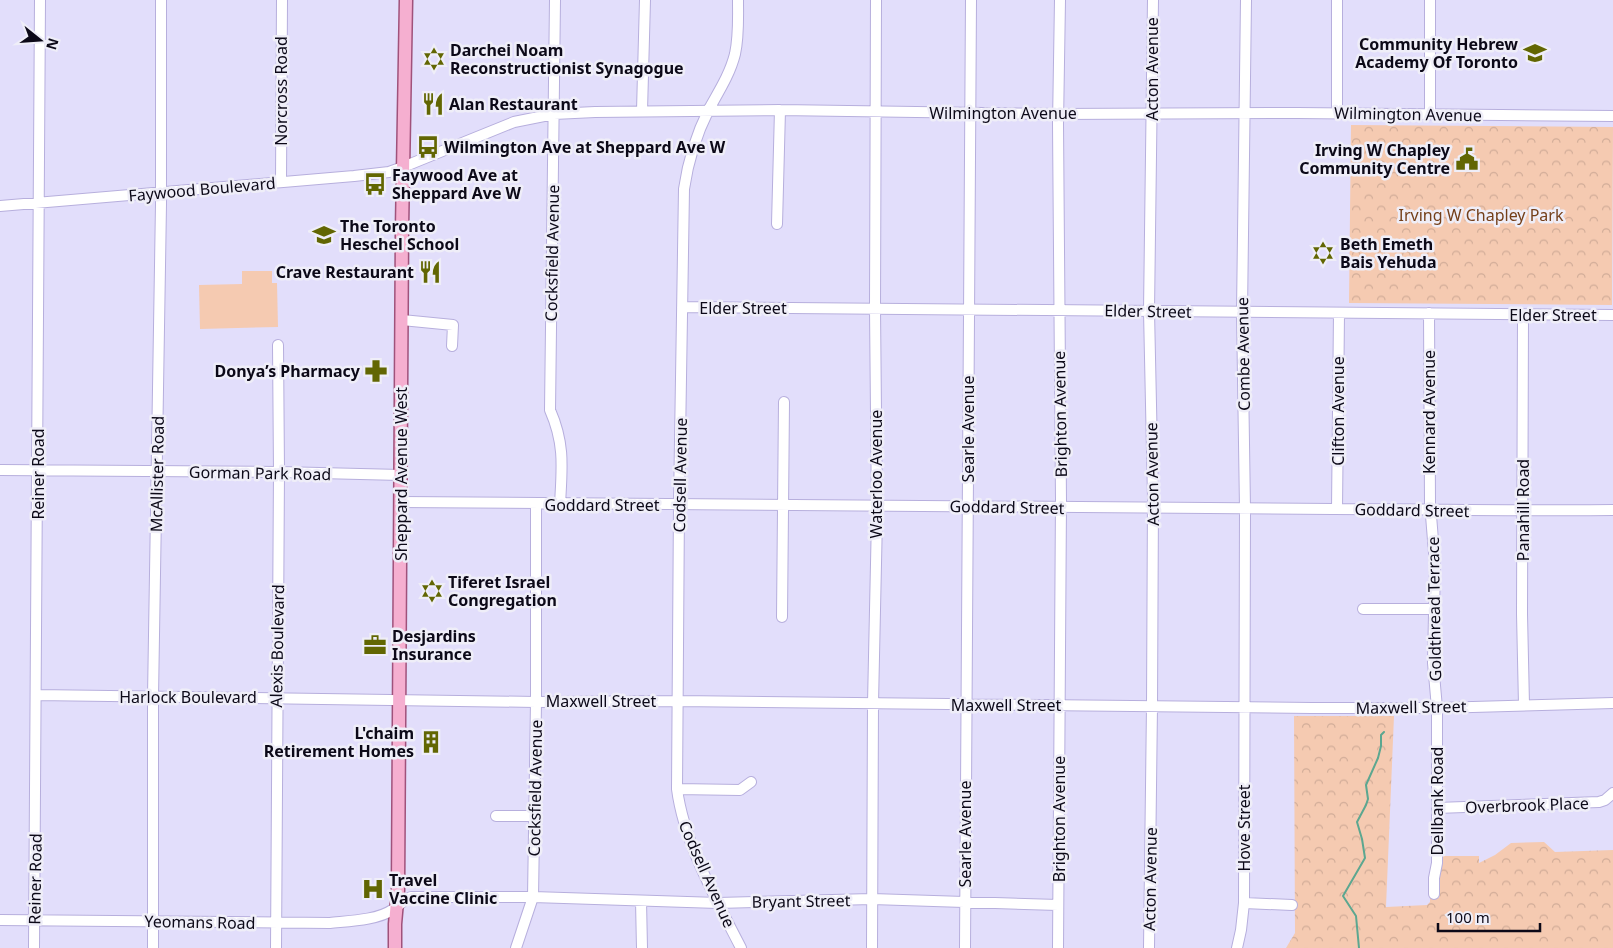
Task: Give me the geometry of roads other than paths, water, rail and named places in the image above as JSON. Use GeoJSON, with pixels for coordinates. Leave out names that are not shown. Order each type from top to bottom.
{"type":"FeatureCollection","features":[{"type":"Feature","properties":{"kind":"main road","name":"Sheppard Avenue West"},"geometry":{"type":"LineString","coordinates":[[395,948],[398,890],[406,0]]}},
{"type":"Feature","properties":{"kind":"street","name":"Reiner Road"},"geometry":{"type":"LineString","coordinates":[[34,948],[40,0]]}},
{"type":"Feature","properties":{"kind":"street","name":"McAllister Road"},"geometry":{"type":"LineString","coordinates":[[153,948],[153,697],[161,192],[161,0]]}},
{"type":"Feature","properties":{"kind":"street","name":"Norcross Road"},"geometry":{"type":"LineString","coordinates":[[281,182],[282,0]]}},
{"type":"Feature","properties":{"kind":"street","name":"Cocksfield Avenue"},"geometry":{"type":"LineString","coordinates":[[555,0],[550,410],[558,428],[563,458],[560,504]]}},
{"type":"Feature","properties":{"kind":"street"},"geometry":{"type":"LineString","coordinates":[[642,111],[644,0]]}},
{"type":"Feature","properties":{"kind":"street","name":"Codsell Avenue"},"geometry":{"type":"LineString","coordinates":[[738,0],[738,33],[735,54],[728,75],[708,111],[693,146],[684,189],[677,789],[685,829],[718,903],[741,948]]}},
{"type":"Feature","properties":{"kind":"street","name":"Waterloo Avenue"},"geometry":{"type":"LineString","coordinates":[[872,948],[876,506],[876,0]]}},
{"type":"Feature","properties":{"kind":"street","name":"Searle Avenue"},"geometry":{"type":"LineString","coordinates":[[965,948],[971,0]]}},
{"type":"Feature","properties":{"kind":"street","name":"Brighton Avenue"},"geometry":{"type":"LineString","coordinates":[[1058,948],[1061,508],[1058,114],[1060,0]]}},
{"type":"Feature","properties":{"kind":"street","name":"Acton Avenue"},"geometry":{"type":"LineString","coordinates":[[1149,948],[1153,509],[1150,311],[1153,0]]}},
{"type":"Feature","properties":{"kind":"street","name":"Combe Avenue"},"geometry":{"type":"LineString","coordinates":[[1244,707],[1245,509],[1242,312],[1243,113],[1246,0]]}},
{"type":"Feature","properties":{"kind":"street"},"geometry":{"type":"LineString","coordinates":[[1337,0],[1337,113]]}},
{"type":"Feature","properties":{"kind":"street"},"geometry":{"type":"LineString","coordinates":[[1430,0],[1430,114]]}},
{"type":"Feature","properties":{"kind":"street","name":"Wilmington Avenue"},"geometry":{"type":"LineString","coordinates":[[403,167],[514,122],[554,114],[780,110],[1058,114],[1337,113],[1613,116]]}},
{"type":"Feature","properties":{"kind":"street"},"geometry":{"type":"LineString","coordinates":[[777,224],[780,110]]}},
{"type":"Feature","properties":{"kind":"street","name":"Faywood Boulevard"},"geometry":{"type":"LineString","coordinates":[[0,206],[354,176],[389,172],[403,167]]}},
{"type":"Feature","properties":{"kind":"street","name":"Elder Street"},"geometry":{"type":"LineString","coordinates":[[682,308],[1613,315]]}},
{"type":"Feature","properties":{"kind":"street","name":"Clifton Avenue"},"geometry":{"type":"LineString","coordinates":[[1337,509],[1339,313]]}},
{"type":"Feature","properties":{"kind":"street","name":"Kennard Avenue"},"geometry":{"type":"LineString","coordinates":[[1429,313],[1430,511]]}},
{"type":"Feature","properties":{"kind":"street","name":"Panahill Road"},"geometry":{"type":"LineString","coordinates":[[1523,315],[1522,614],[1524,706]]}},
{"type":"Feature","properties":{"kind":"street"},"geometry":{"type":"LineString","coordinates":[[402,320],[453,325],[452,346]]}},
{"type":"Feature","properties":{"kind":"street","name":"Alexis Boulevard"},"geometry":{"type":"LineString","coordinates":[[276,948],[280,472],[278,345]]}},
{"type":"Feature","properties":{"kind":"street"},"geometry":{"type":"LineString","coordinates":[[782,617],[784,402]]}},
{"type":"Feature","properties":{"kind":"street","name":"Gorman Park Road"},"geometry":{"type":"LineString","coordinates":[[0,470],[401,475]]}},
{"type":"Feature","properties":{"kind":"street","name":"Goddard Street"},"geometry":{"type":"LineString","coordinates":[[400,502],[536,505],[679,504],[1430,511],[1613,510]]}},
{"type":"Feature","properties":{"kind":"street","name":"Cocksfield Avenue"},"geometry":{"type":"LineString","coordinates":[[516,948],[533,897],[536,702],[536,505]]}},
{"type":"Feature","properties":{"kind":"street","name":"Goldthread Terrace"},"geometry":{"type":"LineString","coordinates":[[1430,511],[1434,549],[1433,663],[1438,708]]}},
{"type":"Feature","properties":{"kind":"street"},"geometry":{"type":"LineString","coordinates":[[1363,609],[1434,609]]}},
{"type":"Feature","properties":{"kind":"street","name":"Harlock Boulevard"},"geometry":{"type":"LineString","coordinates":[[36,695],[399,699]]}},
{"type":"Feature","properties":{"kind":"street","name":"Maxwell Street"},"geometry":{"type":"LineString","coordinates":[[399,699],[536,702],[678,700],[966,705],[1438,708],[1613,703]]}},
{"type":"Feature","properties":{"kind":"street","name":"Hove Street"},"geometry":{"type":"LineString","coordinates":[[1237,948],[1244,903],[1244,707]]}},
{"type":"Feature","properties":{"kind":"street","name":"Dellbank Road"},"geometry":{"type":"LineString","coordinates":[[1434,894],[1434,878],[1437,863],[1438,708]]}},
{"type":"Feature","properties":{"kind":"street"},"geometry":{"type":"LineString","coordinates":[[677,789],[740,790],[751,782]]}},
{"type":"Feature","properties":{"kind":"street","name":"Overbrook Place"},"geometry":{"type":"LineString","coordinates":[[1438,808],[1599,802],[1605,800],[1613,793]]}},
{"type":"Feature","properties":{"kind":"street"},"geometry":{"type":"LineString","coordinates":[[496,816],[535,816]]}},
{"type":"Feature","properties":{"kind":"street","name":"Bryant Street"},"geometry":{"type":"LineString","coordinates":[[396,906],[411,896],[533,897],[718,903],[872,900],[1058,905]]}},
{"type":"Feature","properties":{"kind":"street"},"geometry":{"type":"LineString","coordinates":[[641,901],[642,948]]}},
{"type":"Feature","properties":{"kind":"street"},"geometry":{"type":"LineString","coordinates":[[1244,903],[1292,904]]}},
{"type":"Feature","properties":{"kind":"street","name":"Yeomans Road"},"geometry":{"type":"LineString","coordinates":[[0,920],[330,923],[364,919],[392,911],[396,906]]}},
{"type":"Feature","properties":{"kind":"waterway"},"geometry":{"type":"LineString","coordinates":[[1359,948],[1356,916],[1343,896],[1365,858],[1357,822],[1368,799],[1366,785],[1378,758],[1381,735],[1384,732]]}},
{"type":"Feature","properties":{"kind":"place","name":"Community Hebrew Academy Of Toronto"},"geometry":{"type":"Point","coordinates":[1535,53]}},
{"type":"Feature","properties":{"kind":"place","name":"Darchei Noam Reconstructionist Synagogue"},"geometry":{"type":"Point","coordinates":[434,59]}},
{"type":"Feature","properties":{"kind":"place","name":"Alan Restaurant"},"geometry":{"type":"Point","coordinates":[433,104]}},
{"type":"Feature","properties":{"kind":"place","name":"Wilmington Ave at Sheppard Ave W"},"geometry":{"type":"Point","coordinates":[428,147]}},
{"type":"Feature","properties":{"kind":"place","name":"Irving W Chapley Community Centre"},"geometry":{"type":"Point","coordinates":[1467,159]}},
{"type":"Feature","properties":{"kind":"place","name":"Faywood Ave at Sheppard Ave W"},"geometry":{"type":"Point","coordinates":[375,184]}},
{"type":"Feature","properties":{"kind":"place","name":"The Toronto Heschel School"},"geometry":{"type":"Point","coordinates":[324,235]}},
{"type":"Feature","properties":{"kind":"place","name":"Beth Emeth Bais Yehuda"},"geometry":{"type":"Point","coordinates":[1323,253]}},
{"type":"Feature","properties":{"kind":"place","name":"Crave Restaurant"},"geometry":{"type":"Point","coordinates":[430,272]}},
{"type":"Feature","properties":{"kind":"place","name":"Donya’s Pharmacy"},"geometry":{"type":"Point","coordinates":[376,371]}},
{"type":"Feature","properties":{"kind":"place","name":"Tiferet Israel Congregation"},"geometry":{"type":"Point","coordinates":[432,591]}},
{"type":"Feature","properties":{"kind":"place","name":"Desjardins Insurance"},"geometry":{"type":"Point","coordinates":[375,645]}},
{"type":"Feature","properties":{"kind":"place","name":"L'chaim Retirement Homes"},"geometry":{"type":"Point","coordinates":[431,742]}},
{"type":"Feature","properties":{"kind":"place","name":"Travel Vaccine Clinic"},"geometry":{"type":"Point","coordinates":[373,889]}},
{"type":"Feature","properties":{"kind":"park label","name":"Irving W Chapley Park"},"geometry":{"type":"Point","coordinates":[1481,215]}}]}
